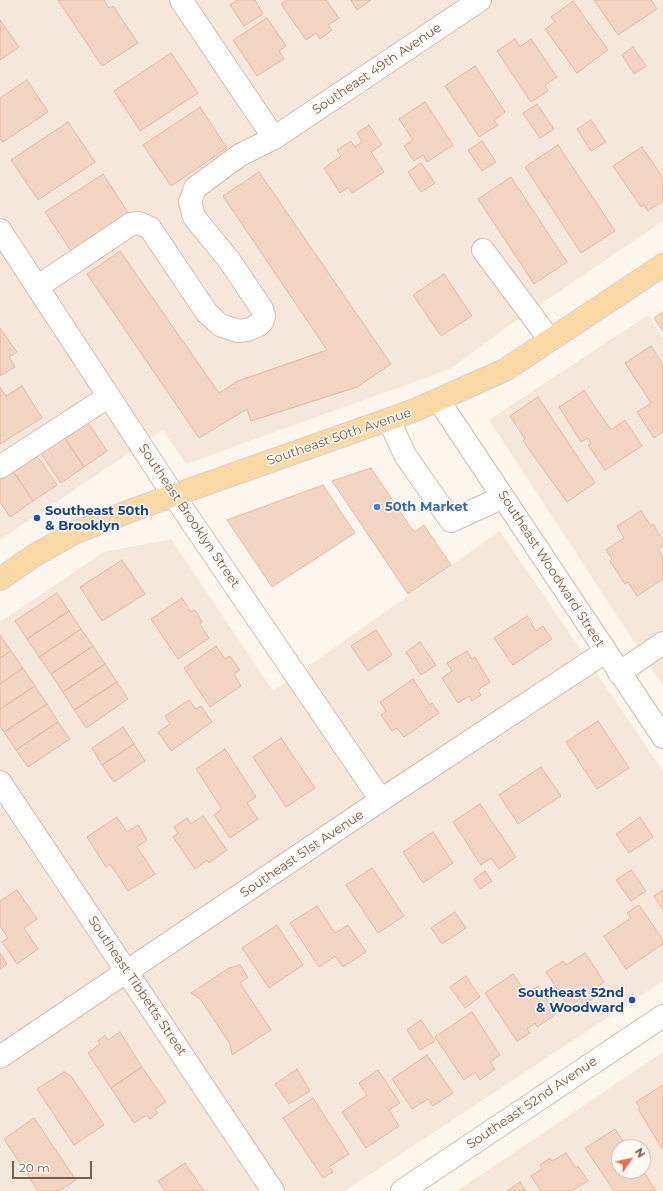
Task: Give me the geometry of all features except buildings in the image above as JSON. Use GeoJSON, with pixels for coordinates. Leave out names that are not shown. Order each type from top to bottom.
{"type":"FeatureCollection","features":[{"type":"Feature","properties":{"kind":"main road","name":"Southeast 50th Avenue"},"geometry":{"type":"LineString","coordinates":[[0,579],[76,532],[389,420],[439,401],[505,370],[663,265]]}},
{"type":"Feature","properties":{"kind":"street"},"geometry":{"type":"LineString","coordinates":[[181,0],[274,138]]}},
{"type":"Feature","properties":{"kind":"street","name":"Southeast 49th Avenue"},"geometry":{"type":"LineString","coordinates":[[37,287],[131,224],[139,223],[150,228],[207,313],[220,326],[238,331],[247,330],[259,325],[264,316],[262,309],[229,260],[196,221],[191,211],[190,202],[195,188],[240,155],[274,138],[480,0]]}},
{"type":"Feature","properties":{"kind":"street","name":"Southeast Brooklyn Street"},"geometry":{"type":"LineString","coordinates":[[0,230],[174,496],[381,800]]}},
{"type":"Feature","properties":{"kind":"street"},"geometry":{"type":"LineString","coordinates":[[483,250],[550,340]]}},
{"type":"Feature","properties":{"kind":"street"},"geometry":{"type":"LineString","coordinates":[[0,467],[109,396]]}},
{"type":"Feature","properties":{"kind":"street","name":"Southeast Woodward Street"},"geometry":{"type":"LineString","coordinates":[[439,401],[663,738]]}},
{"type":"Feature","properties":{"kind":"street"},"geometry":{"type":"LineString","coordinates":[[389,420],[405,455],[451,521],[503,497]]}},
{"type":"Feature","properties":{"kind":"street"},"geometry":{"type":"LineString","coordinates":[[619,673],[663,644]]}},
{"type":"Feature","properties":{"kind":"street","name":"Southeast 51st Avenue"},"geometry":{"type":"LineString","coordinates":[[0,1057],[381,800],[605,652]]}},
{"type":"Feature","properties":{"kind":"street","name":"Southeast Tibbetts Street"},"geometry":{"type":"LineString","coordinates":[[0,782],[273,1191]]}},
{"type":"Feature","properties":{"kind":"street","name":"Southeast 52nd Avenue"},"geometry":{"type":"LineString","coordinates":[[402,1191],[663,1016]]}},
{"type":"Feature","properties":{"kind":"shaded area"},"geometry":{"type":"Polygon","coordinates":[[[0,0],[663,0],[663,221],[504,329],[450,369],[186,464],[163,430],[0,540],[0,0]]]}},
{"type":"Feature","properties":{"kind":"shaded area"},"geometry":{"type":"Polygon","coordinates":[[[648,315],[663,338],[663,686],[489,420],[648,315]]]}},
{"type":"Feature","properties":{"kind":"shaded area"},"geometry":{"type":"Polygon","coordinates":[[[500,531],[663,771],[663,981],[345,1191],[0,1191],[0,622],[104,552],[171,539],[273,691],[500,531]]]}},
{"type":"Feature","properties":{"kind":"shaded area"},"geometry":{"type":"Polygon","coordinates":[[[663,1052],[663,1191],[457,1191],[663,1052]]]}},
{"type":"Feature","properties":{"kind":"place","name":"50th Market"},"geometry":{"type":"Point","coordinates":[377,507]}},
{"type":"Feature","properties":{"kind":"place","name":"Southeast 50th & Brooklyn"},"geometry":{"type":"Point","coordinates":[37,518]}},
{"type":"Feature","properties":{"kind":"place","name":"Southeast 52nd & Woodward"},"geometry":{"type":"Point","coordinates":[632,1000]}}]}
